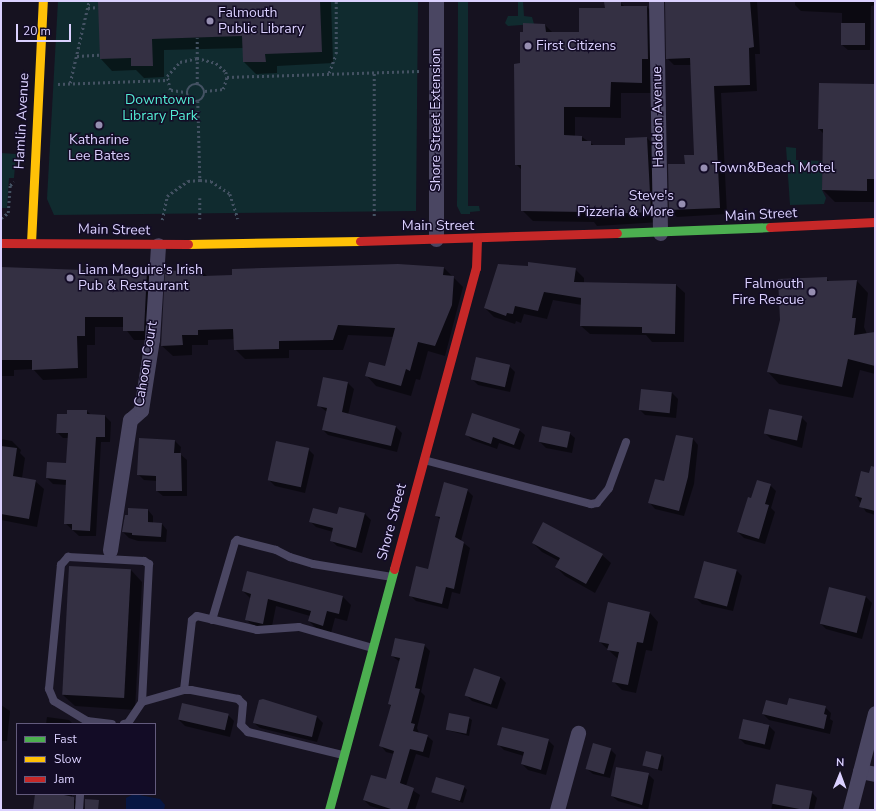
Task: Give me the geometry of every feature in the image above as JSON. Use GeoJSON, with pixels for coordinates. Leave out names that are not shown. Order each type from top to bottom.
{"type":"FeatureCollection","features":[{"type":"Feature","properties":{"kind":"main road","name":"Hamlin Avenue"},"geometry":{"type":"LineString","coordinates":[[30,243],[43,1]]}},
{"type":"Feature","properties":{"kind":"main road","name":"Main Street"},"geometry":{"type":"LineString","coordinates":[[1,243],[158,245],[476,239],[660,233],[875,222]]}},
{"type":"Feature","properties":{"kind":"main road","name":"Shore Street"},"geometry":{"type":"LineString","coordinates":[[329,810],[476,268],[476,239]]}},
{"type":"Feature","properties":{"kind":"street","name":"Shore Street Extension"},"geometry":{"type":"LineString","coordinates":[[436,1],[436,239]]}},
{"type":"Feature","properties":{"kind":"street","name":"Haddon Avenue"},"geometry":{"type":"LineString","coordinates":[[656,1],[660,233]]}},
{"type":"Feature","properties":{"kind":"street","name":"Cahoon Court"},"geometry":{"type":"LineString","coordinates":[[110,550],[130,420],[141,410],[151,347],[158,245]]}},
{"type":"Feature","properties":{"kind":"street"},"geometry":{"type":"LineString","coordinates":[[850,810],[875,713]]}},
{"type":"Feature","properties":{"kind":"street"},"geometry":{"type":"LineString","coordinates":[[557,810],[578,733]]}},
{"type":"Feature","properties":{"kind":"street"},"geometry":{"type":"LineString","coordinates":[[860,771],[875,774]]}},
{"type":"Feature","properties":{"kind":"lane"},"geometry":{"type":"LineString","coordinates":[[424,460],[591,504],[597,503],[609,488],[626,442]]}},
{"type":"Feature","properties":{"kind":"lane"},"geometry":{"type":"LineString","coordinates":[[212,620],[235,542],[237,540],[276,550],[290,557],[313,564],[392,577]]}},
{"type":"Feature","properties":{"kind":"lane"},"geometry":{"type":"LineString","coordinates":[[100,723],[87,722],[51,697],[51,670],[61,565],[68,557],[144,561],[151,567],[142,702],[128,723]]}},
{"type":"Feature","properties":{"kind":"lane"},"geometry":{"type":"LineString","coordinates":[[184,690],[192,620],[197,616],[257,630],[299,627],[372,648]]}},
{"type":"Feature","properties":{"kind":"lane"},"geometry":{"type":"LineString","coordinates":[[142,702],[184,690],[238,699],[243,704],[241,725],[248,732],[343,755]]}},
{"type":"Feature","properties":{"kind":"lane"},"geometry":{"type":"LineString","coordinates":[[79,810],[80,795]]}},
{"type":"Feature","properties":{"kind":"path"},"geometry":{"type":"LineString","coordinates":[[70,83],[89,1]]}},
{"type":"Feature","properties":{"kind":"path"},"geometry":{"type":"LineString","coordinates":[[329,73],[336,54],[336,1]]}},
{"type":"Feature","properties":{"kind":"path"},"geometry":{"type":"LineString","coordinates":[[88,8],[98,8]]}},
{"type":"Feature","properties":{"kind":"path"},"geometry":{"type":"LineString","coordinates":[[188,93],[170,90],[167,80],[168,73],[176,65],[197,58],[216,63],[226,72],[227,77],[223,89],[205,91],[197,84],[197,58],[197,38]]}},
{"type":"Feature","properties":{"kind":"path"},"geometry":{"type":"LineString","coordinates":[[77,56],[100,55]]}},
{"type":"Feature","properties":{"kind":"path"},"geometry":{"type":"LineString","coordinates":[[227,77],[436,70]]}},
{"type":"Feature","properties":{"kind":"path"},"geometry":{"type":"LineString","coordinates":[[374,72],[374,216]]}},
{"type":"Feature","properties":{"kind":"path"},"geometry":{"type":"LineString","coordinates":[[50,84],[167,80]]}},
{"type":"Feature","properties":{"kind":"path"},"geometry":{"type":"LineString","coordinates":[[197,84],[191,86],[188,93],[191,100],[198,101],[203,99],[205,91]]}},
{"type":"Feature","properties":{"kind":"path"},"geometry":{"type":"LineString","coordinates":[[198,101],[200,180]]}},
{"type":"Feature","properties":{"kind":"path"},"geometry":{"type":"LineString","coordinates":[[1,218],[8,213],[10,185],[20,179]]}},
{"type":"Feature","properties":{"kind":"path"},"geometry":{"type":"LineString","coordinates":[[162,220],[167,196],[188,181],[200,180],[211,181],[230,194],[238,218]]}},
{"type":"Feature","properties":{"kind":"path"},"geometry":{"type":"LineString","coordinates":[[200,198],[200,219]]}},
{"type":"Feature","properties":{"kind":"green space","name":"Downtown Library Park"},"geometry":{"type":"Polygon","coordinates":[[[58,1],[418,1],[416,211],[54,215],[47,199],[58,1]]]}},
{"type":"Feature","properties":{"kind":"green space"},"geometry":{"type":"Polygon","coordinates":[[[458,1],[468,1],[468,206],[479,206],[480,211],[470,212],[470,214],[461,214],[457,206],[458,1]]]}},
{"type":"Feature","properties":{"kind":"green space"},"geometry":{"type":"Polygon","coordinates":[[[518,1],[523,1],[524,16],[532,17],[534,24],[508,26],[505,23],[508,16],[518,16],[518,1]]]}},
{"type":"Feature","properties":{"kind":"green space"},"geometry":{"type":"Polygon","coordinates":[[[786,147],[796,148],[796,160],[823,161],[822,190],[826,198],[824,204],[790,205],[786,147]]]}},
{"type":"Feature","properties":{"kind":"green space"},"geometry":{"type":"Polygon","coordinates":[[[1,153],[16,154],[14,178],[9,178],[7,208],[1,208],[1,153]]]}},
{"type":"Feature","properties":{"kind":"water"},"geometry":{"type":"Polygon","coordinates":[[[132,795],[139,795],[160,799],[165,805],[164,810],[126,810],[126,798],[132,795]]]}},
{"type":"Feature","properties":{"kind":"building","name":"Falmouth Public Library"},"geometry":{"type":"Polygon","coordinates":[[[320,1],[322,52],[265,54],[266,62],[243,62],[242,36],[152,39],[153,66],[131,66],[131,58],[100,59],[98,2],[320,1]]]}},
{"type":"Feature","properties":{"kind":"building"},"geometry":{"type":"Polygon","coordinates":[[[665,1],[750,1],[754,47],[749,48],[750,85],[714,86],[720,208],[669,210],[668,164],[685,164],[684,155],[694,155],[690,58],[666,59],[665,1]]]}},
{"type":"Feature","properties":{"kind":"building"},"geometry":{"type":"Polygon","coordinates":[[[604,2],[621,2],[621,6],[647,6],[648,59],[642,59],[642,83],[611,82],[610,107],[564,107],[564,135],[582,136],[582,141],[591,141],[591,145],[625,145],[625,138],[647,137],[651,212],[585,215],[585,212],[521,211],[521,165],[515,165],[514,64],[520,63],[520,32],[523,32],[523,23],[545,24],[546,32],[579,32],[579,8],[605,8],[604,2]]]}},
{"type":"Feature","properties":{"kind":"building"},"geometry":{"type":"Polygon","coordinates":[[[841,23],[865,23],[865,45],[841,45],[841,23]]]}},
{"type":"Feature","properties":{"kind":"building"},"geometry":{"type":"Polygon","coordinates":[[[819,83],[875,84],[875,179],[867,179],[867,191],[822,190],[823,129],[818,129],[819,83]]]}},
{"type":"Feature","properties":{"kind":"building"},"geometry":{"type":"Polygon","coordinates":[[[528,262],[576,268],[574,282],[676,284],[675,334],[642,333],[642,327],[580,326],[581,298],[544,292],[538,311],[515,306],[513,314],[507,313],[506,316],[484,308],[498,264],[528,266],[528,262]]]}},
{"type":"Feature","properties":{"kind":"building"},"geometry":{"type":"Polygon","coordinates":[[[398,264],[444,267],[443,275],[454,276],[452,305],[435,346],[418,342],[410,371],[406,369],[401,386],[365,376],[369,362],[385,366],[395,328],[338,325],[333,340],[279,341],[279,349],[234,350],[233,329],[198,330],[198,335],[182,335],[183,345],[161,346],[165,271],[203,270],[203,276],[232,275],[232,269],[398,264]]]}},
{"type":"Feature","properties":{"kind":"building"},"geometry":{"type":"Polygon","coordinates":[[[1,267],[84,270],[85,276],[122,276],[122,271],[147,271],[144,331],[123,331],[123,317],[85,317],[85,336],[77,336],[78,368],[32,370],[32,360],[1,360],[1,267]]]}},
{"type":"Feature","properties":{"kind":"building"},"geometry":{"type":"Polygon","coordinates":[[[827,277],[827,281],[857,280],[852,318],[856,318],[854,335],[875,332],[875,366],[848,359],[842,387],[767,372],[780,320],[778,279],[827,277]]]}},
{"type":"Feature","properties":{"kind":"building"},"geometry":{"type":"Polygon","coordinates":[[[476,357],[510,365],[505,387],[471,379],[476,357]]]}},
{"type":"Feature","properties":{"kind":"building"},"geometry":{"type":"Polygon","coordinates":[[[323,377],[348,382],[342,412],[396,426],[391,446],[322,430],[327,408],[317,406],[323,377]]]}},
{"type":"Feature","properties":{"kind":"building"},"geometry":{"type":"Polygon","coordinates":[[[641,389],[672,392],[670,413],[639,410],[641,389]]]}},
{"type":"Feature","properties":{"kind":"building"},"geometry":{"type":"Polygon","coordinates":[[[769,409],[802,416],[797,441],[764,433],[769,409]]]}},
{"type":"Feature","properties":{"kind":"building"},"geometry":{"type":"Polygon","coordinates":[[[67,410],[87,410],[87,414],[105,415],[105,437],[96,437],[90,531],[72,530],[72,524],[64,524],[66,480],[46,478],[47,462],[66,463],[68,433],[56,433],[57,414],[67,414],[67,410]]]}},
{"type":"Feature","properties":{"kind":"building"},"geometry":{"type":"Polygon","coordinates":[[[472,413],[520,429],[514,445],[493,437],[491,444],[465,435],[472,413]]]}},
{"type":"Feature","properties":{"kind":"building"},"geometry":{"type":"Polygon","coordinates":[[[542,426],[570,432],[567,448],[539,442],[542,426]]]}},
{"type":"Feature","properties":{"kind":"building"},"geometry":{"type":"Polygon","coordinates":[[[676,435],[693,438],[688,477],[679,511],[648,503],[655,479],[664,481],[676,435]]]}},
{"type":"Feature","properties":{"kind":"building"},"geometry":{"type":"Polygon","coordinates":[[[139,438],[175,440],[174,453],[181,453],[182,491],[156,491],[156,476],[137,475],[139,438]]]}},
{"type":"Feature","properties":{"kind":"building"},"geometry":{"type":"Polygon","coordinates":[[[276,441],[309,448],[301,487],[268,480],[276,441]]]}},
{"type":"Feature","properties":{"kind":"building"},"geometry":{"type":"Polygon","coordinates":[[[1,446],[17,448],[13,476],[36,480],[29,519],[1,514],[1,446]]]}},
{"type":"Feature","properties":{"kind":"building"},"geometry":{"type":"Polygon","coordinates":[[[871,466],[875,467],[875,511],[859,507],[862,498],[855,496],[861,471],[869,473],[871,466]]]}},
{"type":"Feature","properties":{"kind":"building"},"geometry":{"type":"Polygon","coordinates":[[[757,480],[771,484],[765,504],[769,505],[759,539],[737,532],[748,497],[751,498],[757,480]]]}},
{"type":"Feature","properties":{"kind":"building"},"geometry":{"type":"Polygon","coordinates":[[[444,482],[468,489],[455,537],[464,542],[454,589],[446,587],[442,604],[409,596],[416,566],[428,569],[440,517],[435,516],[444,482]]]}},
{"type":"Feature","properties":{"kind":"building"},"geometry":{"type":"Polygon","coordinates":[[[339,507],[365,513],[356,548],[330,541],[333,528],[309,522],[313,508],[337,514],[339,507]]]}},
{"type":"Feature","properties":{"kind":"building"},"geometry":{"type":"Polygon","coordinates":[[[128,508],[148,509],[148,522],[162,523],[161,537],[132,535],[132,533],[122,532],[125,515],[128,515],[128,508]]]}},
{"type":"Feature","properties":{"kind":"building"},"geometry":{"type":"Polygon","coordinates":[[[543,522],[603,554],[586,584],[555,567],[560,558],[532,543],[543,522]]]}},
{"type":"Feature","properties":{"kind":"building"},"geometry":{"type":"Polygon","coordinates":[[[704,561],[737,570],[727,607],[694,598],[704,561]]]}},
{"type":"Feature","properties":{"kind":"building"},"geometry":{"type":"Polygon","coordinates":[[[69,566],[131,569],[124,698],[62,695],[69,566]]]}},
{"type":"Feature","properties":{"kind":"building"},"geometry":{"type":"Polygon","coordinates":[[[247,571],[343,596],[339,614],[327,611],[323,626],[308,621],[311,611],[268,599],[263,624],[245,620],[251,594],[242,591],[247,571]]]}},
{"type":"Feature","properties":{"kind":"building"},"geometry":{"type":"Polygon","coordinates":[[[829,587],[866,596],[857,633],[820,624],[829,587]]]}},
{"type":"Feature","properties":{"kind":"building"},"geometry":{"type":"Polygon","coordinates":[[[608,602],[650,612],[643,643],[637,642],[628,685],[612,682],[619,652],[607,650],[609,644],[599,642],[608,602]]]}},
{"type":"Feature","properties":{"kind":"building"},"geometry":{"type":"Polygon","coordinates":[[[395,638],[425,644],[415,688],[420,689],[411,723],[415,724],[413,731],[428,735],[423,752],[410,749],[400,783],[414,788],[407,810],[394,810],[363,800],[371,775],[386,779],[394,751],[379,746],[391,705],[388,704],[400,658],[391,656],[395,638]]]}},
{"type":"Feature","properties":{"kind":"building"},"geometry":{"type":"Polygon","coordinates":[[[474,668],[500,677],[491,705],[465,695],[474,668]]]}},
{"type":"Feature","properties":{"kind":"building"},"geometry":{"type":"Polygon","coordinates":[[[789,698],[826,706],[824,714],[827,715],[824,729],[762,714],[766,700],[787,705],[789,698]]]}},
{"type":"Feature","properties":{"kind":"building"},"geometry":{"type":"Polygon","coordinates":[[[263,699],[317,716],[312,737],[253,723],[259,700],[263,699]]]}},
{"type":"Feature","properties":{"kind":"building"},"geometry":{"type":"Polygon","coordinates":[[[182,703],[229,714],[225,730],[178,720],[182,703]]]}},
{"type":"Feature","properties":{"kind":"building"},"geometry":{"type":"Polygon","coordinates":[[[449,713],[470,717],[466,734],[446,730],[449,713]]]}},
{"type":"Feature","properties":{"kind":"building"},"geometry":{"type":"Polygon","coordinates":[[[743,719],[769,725],[765,745],[739,738],[743,719]]]}},
{"type":"Feature","properties":{"kind":"building"},"geometry":{"type":"Polygon","coordinates":[[[502,727],[549,739],[541,770],[521,764],[524,752],[497,745],[502,727]]]}},
{"type":"Feature","properties":{"kind":"building"},"geometry":{"type":"Polygon","coordinates":[[[593,743],[611,748],[604,774],[586,769],[593,743]]]}},
{"type":"Feature","properties":{"kind":"building"},"geometry":{"type":"Polygon","coordinates":[[[646,751],[662,755],[658,769],[642,766],[646,751]]]}},
{"type":"Feature","properties":{"kind":"building"},"geometry":{"type":"Polygon","coordinates":[[[616,767],[649,773],[642,805],[611,796],[616,767]]]}},
{"type":"Feature","properties":{"kind":"building"},"geometry":{"type":"Polygon","coordinates":[[[436,777],[465,786],[460,801],[431,792],[436,777]]]}},
{"type":"Feature","properties":{"kind":"building"},"geometry":{"type":"Polygon","coordinates":[[[776,784],[812,791],[809,810],[772,804],[776,784]]]}},
{"type":"Feature","properties":{"kind":"building"},"geometry":{"type":"Polygon","coordinates":[[[35,795],[64,795],[74,797],[74,810],[33,810],[35,795]]]}},
{"type":"Feature","properties":{"kind":"building"},"geometry":{"type":"Polygon","coordinates":[[[85,799],[99,800],[98,810],[85,810],[85,799]]]}},
{"type":"Feature","properties":{"kind":"traffic: fast"},"geometry":{"type":"LineString","coordinates":[[617,233],[770,227]]}},
{"type":"Feature","properties":{"kind":"traffic: fast"},"geometry":{"type":"LineString","coordinates":[[329,810],[394,569]]}},
{"type":"Feature","properties":{"kind":"traffic: slow"},"geometry":{"type":"LineString","coordinates":[[31,243],[43,1]]}},
{"type":"Feature","properties":{"kind":"traffic: slow"},"geometry":{"type":"LineString","coordinates":[[188,244],[360,241]]}},
{"type":"Feature","properties":{"kind":"traffic: jam"},"geometry":{"type":"LineString","coordinates":[[770,227],[875,222]]}},
{"type":"Feature","properties":{"kind":"traffic: jam"},"geometry":{"type":"LineString","coordinates":[[360,241],[617,233]]}},
{"type":"Feature","properties":{"kind":"traffic: jam"},"geometry":{"type":"LineString","coordinates":[[394,569],[476,268],[477,239]]}},
{"type":"Feature","properties":{"kind":"traffic: jam"},"geometry":{"type":"LineString","coordinates":[[1,243],[188,244]]}},
{"type":"Feature","properties":{"kind":"place","name":"Falmouth Public Library"},"geometry":{"type":"Point","coordinates":[210,21]}},
{"type":"Feature","properties":{"kind":"place","name":"First Citizens"},"geometry":{"type":"Point","coordinates":[528,46]}},
{"type":"Feature","properties":{"kind":"place","name":"Katharine Lee Bates"},"geometry":{"type":"Point","coordinates":[99,125]}},
{"type":"Feature","properties":{"kind":"place","name":"Town&Beach Motel"},"geometry":{"type":"Point","coordinates":[704,168]}},
{"type":"Feature","properties":{"kind":"place","name":"Steve's Pizzeria & More"},"geometry":{"type":"Point","coordinates":[682,204]}},
{"type":"Feature","properties":{"kind":"place","name":"Liam Maguire's Irish Pub & Restaurant"},"geometry":{"type":"Point","coordinates":[70,278]}},
{"type":"Feature","properties":{"kind":"place","name":"Falmouth Fire Rescue"},"geometry":{"type":"Point","coordinates":[812,292]}}]}
